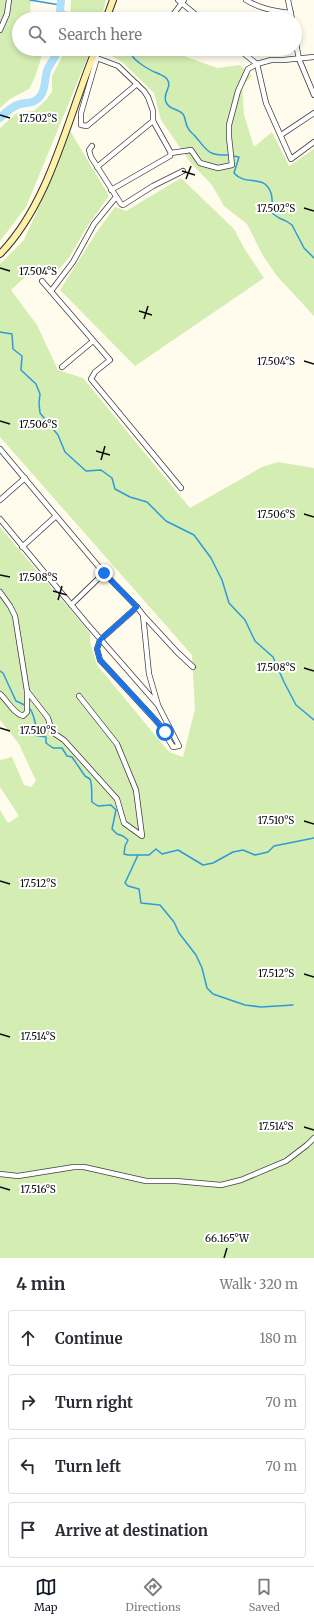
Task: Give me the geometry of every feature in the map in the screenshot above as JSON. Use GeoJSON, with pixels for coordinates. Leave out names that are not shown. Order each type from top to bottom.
{"type":"FeatureCollection","features":[{"type":"Feature","properties":{"kind":"main road"},"geometry":{"type":"LineString","coordinates":[[109,12],[113,0]]}},
{"type":"Feature","properties":{"kind":"main road"},"geometry":{"type":"LineString","coordinates":[[0,254],[21,228],[37,200],[95,57]]}},
{"type":"Feature","properties":{"kind":"street"},"geometry":{"type":"LineString","coordinates":[[0,30],[7,14],[9,0]]}},
{"type":"Feature","properties":{"kind":"street"},"geometry":{"type":"LineString","coordinates":[[246,0],[259,7],[271,11],[281,12]]}},
{"type":"Feature","properties":{"kind":"street"},"geometry":{"type":"LineString","coordinates":[[288,0],[291,12]]}},
{"type":"Feature","properties":{"kind":"street"},"geometry":{"type":"LineString","coordinates":[[174,12],[181,1],[194,12]]}},
{"type":"Feature","properties":{"kind":"street"},"geometry":{"type":"LineString","coordinates":[[247,56],[257,64],[266,102],[291,159],[314,142]]}},
{"type":"Feature","properties":{"kind":"street"},"geometry":{"type":"LineString","coordinates":[[298,56],[314,95]]}},
{"type":"Feature","properties":{"kind":"street"},"geometry":{"type":"LineString","coordinates":[[136,84],[87,126],[81,125],[81,114],[95,57],[118,66],[144,91],[153,111],[153,121],[171,153]]}},
{"type":"Feature","properties":{"kind":"street"},"geometry":{"type":"LineString","coordinates":[[112,190],[170,156],[171,153],[192,150],[200,162],[218,168],[232,165],[229,125],[233,105],[240,84],[248,69],[257,64],[271,60],[314,57]]}},
{"type":"Feature","properties":{"kind":"street"},"geometry":{"type":"LineString","coordinates":[[281,135],[314,114]]}},
{"type":"Feature","properties":{"kind":"street"},"geometry":{"type":"LineString","coordinates":[[97,167],[153,121]]}},
{"type":"Feature","properties":{"kind":"street"},"geometry":{"type":"LineString","coordinates":[[92,146],[88,150],[89,153],[120,204],[123,205],[153,186],[183,171]]}},
{"type":"Feature","properties":{"kind":"street"},"geometry":{"type":"LineString","coordinates":[[51,291],[73,262],[94,224],[116,196]]}},
{"type":"Feature","properties":{"kind":"street"},"geometry":{"type":"LineString","coordinates":[[42,281],[110,360],[94,372],[91,379],[181,488]]}},
{"type":"Feature","properties":{"kind":"street"},"geometry":{"type":"LineString","coordinates":[[62,367],[94,341]]}},
{"type":"Feature","properties":{"kind":"street"},"geometry":{"type":"LineString","coordinates":[[0,449],[104,573],[177,652],[193,667]]}},
{"type":"Feature","properties":{"kind":"street"},"geometry":{"type":"LineString","coordinates":[[0,500],[25,478]]}},
{"type":"Feature","properties":{"kind":"street"},"geometry":{"type":"LineString","coordinates":[[22,547],[56,516]]}},
{"type":"Feature","properties":{"kind":"street"},"geometry":{"type":"LineString","coordinates":[[1,519],[22,547],[100,640],[158,705]]}},
{"type":"Feature","properties":{"kind":"street"},"geometry":{"type":"LineString","coordinates":[[71,604],[104,573]]}},
{"type":"Feature","properties":{"kind":"street"},"geometry":{"type":"LineString","coordinates":[[0,592],[15,616],[27,691],[27,712],[23,716],[14,712],[0,694]]}},
{"type":"Feature","properties":{"kind":"street"},"geometry":{"type":"LineString","coordinates":[[137,607],[100,640],[97,649],[100,660],[160,724],[173,747],[179,746],[158,705],[149,674],[143,615]]}},
{"type":"Feature","properties":{"kind":"street"},"geometry":{"type":"LineString","coordinates":[[27,691],[48,718],[52,732],[64,740],[117,799],[124,823],[142,836],[136,790],[117,744],[79,696]]}},
{"type":"Feature","properties":{"kind":"street"},"geometry":{"type":"LineString","coordinates":[[0,1174],[18,1176],[74,1167],[146,1181],[176,1181],[221,1186],[241,1180],[286,1161],[314,1138]]}},
{"type":"Feature","properties":{"kind":"green space"},"geometry":{"type":"Polygon","coordinates":[[[0,0],[31,0],[31,12],[12,12],[12,56],[42,56],[35,77],[29,89],[10,99],[0,108],[0,0]]]}},
{"type":"Feature","properties":{"kind":"green space"},"geometry":{"type":"Polygon","coordinates":[[[71,0],[106,0],[103,12],[70,12],[71,0]]]}},
{"type":"Feature","properties":{"kind":"green space"},"geometry":{"type":"Polygon","coordinates":[[[62,56],[88,56],[26,207],[0,241],[0,128],[17,113],[34,111],[46,100],[52,92],[52,76],[62,56]]]}},
{"type":"Feature","properties":{"kind":"green space"},"geometry":{"type":"Polygon","coordinates":[[[112,56],[184,56],[217,68],[240,65],[252,76],[242,86],[244,115],[254,147],[272,132],[289,166],[314,149],[314,316],[277,276],[263,256],[247,224],[224,206],[212,185],[190,162],[161,120],[154,93],[122,62],[112,56]]]}},
{"type":"Feature","properties":{"kind":"green space"},"geometry":{"type":"Polygon","coordinates":[[[69,129],[109,196],[88,225],[70,256],[53,277],[39,264],[11,290],[37,325],[58,370],[83,378],[190,508],[262,467],[278,462],[314,468],[314,1258],[0,1258],[0,810],[8,823],[19,816],[0,787],[0,760],[12,757],[24,785],[31,787],[36,781],[19,744],[0,720],[0,527],[90,633],[90,643],[97,665],[169,752],[183,757],[195,709],[192,655],[0,437],[0,264],[24,240],[50,182],[69,129]]]}},
{"type":"Feature","properties":{"kind":"green space"},"geometry":{"type":"Polygon","coordinates":[[[181,178],[234,229],[244,248],[264,278],[135,366],[60,290],[98,230],[115,207],[126,211],[181,178]]]}},
{"type":"Feature","properties":{"kind":"waterway"},"geometry":{"type":"LineString","coordinates":[[30,0],[60,5]]}},
{"type":"Feature","properties":{"kind":"waterway"},"geometry":{"type":"LineString","coordinates":[[60,12],[61,0]]}},
{"type":"Feature","properties":{"kind":"waterway"},"geometry":{"type":"LineString","coordinates":[[0,118],[14,106],[32,102],[41,96],[48,68],[55,56]]}},
{"type":"Feature","properties":{"kind":"waterway"},"geometry":{"type":"LineString","coordinates":[[132,56],[139,63],[167,79],[169,82],[165,96],[167,105],[183,114],[189,130],[205,148],[211,153],[229,155]]}},
{"type":"Feature","properties":{"kind":"waterway"},"geometry":{"type":"LineString","coordinates":[[233,156],[239,157],[234,173],[244,179],[264,183],[268,187],[272,195],[272,213],[292,225],[304,248],[314,258]]}},
{"type":"Feature","properties":{"kind":"waterway"},"geometry":{"type":"LineString","coordinates":[[0,332],[12,334],[13,349],[22,356],[21,370],[36,384],[40,394],[40,413],[58,435],[65,452],[86,471],[101,470],[112,478],[115,489],[130,497],[147,502],[166,521],[194,535],[211,558],[222,580],[229,603],[245,620],[255,641],[273,657],[296,705],[314,720]]}},
{"type":"Feature","properties":{"kind":"waterway"},"geometry":{"type":"LineString","coordinates":[[0,671],[3,673],[16,701],[29,708],[33,714],[37,729],[33,735],[46,737],[46,743],[53,748],[62,748],[67,756],[72,757],[85,776],[90,779],[92,788],[92,802],[98,806],[111,805],[116,810],[112,829],[117,834],[128,840],[125,846],[124,854],[149,855],[156,849],[162,854],[178,850],[203,865],[213,863],[233,852],[243,850],[255,855],[268,852],[274,846],[314,838]]}},
{"type":"Feature","properties":{"kind":"waterway"},"geometry":{"type":"LineString","coordinates":[[138,855],[125,883],[128,886],[139,889],[141,903],[160,905],[174,922],[179,933],[196,955],[202,968],[207,988],[213,994],[245,1005],[261,1007],[293,1005]]}},
{"type":"Feature","properties":{"kind":"route"},"geometry":{"type":"LineString","coordinates":[[104,573],[137,607],[100,640],[97,649],[100,660],[160,724],[165,732]]}}]}
